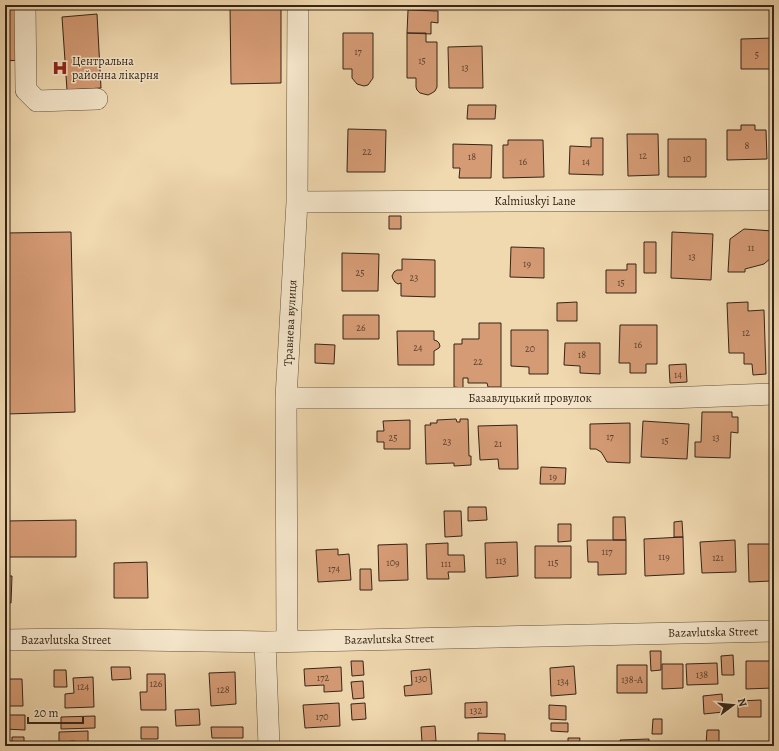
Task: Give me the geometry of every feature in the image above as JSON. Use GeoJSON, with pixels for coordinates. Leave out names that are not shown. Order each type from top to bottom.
{"type":"FeatureCollection","features":[{"type":"Feature","properties":{"kind":"street"},"geometry":{"type":"LineString","coordinates":[[25,5],[26,90],[37,101],[98,99]]}},
{"type":"Feature","properties":{"kind":"street","name":"Травнева вулиця"},"geometry":{"type":"LineString","coordinates":[[287,641],[286,398],[297,202],[298,5]]}},
{"type":"Feature","properties":{"kind":"street","name":"Kalmiuskyi Lane"},"geometry":{"type":"LineString","coordinates":[[297,202],[774,200]]}},
{"type":"Feature","properties":{"kind":"street","name":"Базавлуцький провулок"},"geometry":{"type":"LineString","coordinates":[[286,398],[667,398],[774,394]]}},
{"type":"Feature","properties":{"kind":"street","name":"Bazavlutska Street"},"geometry":{"type":"LineString","coordinates":[[5,640],[67,639],[265,642],[774,631]]}},
{"type":"Feature","properties":{"kind":"street"},"geometry":{"type":"LineString","coordinates":[[265,642],[269,746]]}},
{"type":"Feature","properties":{"kind":"building"},"geometry":{"type":"Polygon","coordinates":[[[5,5],[19,5],[21,60],[5,61],[5,5]]]}},
{"type":"Feature","properties":{"kind":"building"},"geometry":{"type":"Polygon","coordinates":[[[230,5],[281,5],[281,83],[231,84],[230,5]]]}},
{"type":"Feature","properties":{"kind":"building"},"geometry":{"type":"Polygon","coordinates":[[[408,10],[438,11],[438,23],[431,22],[431,34],[407,33],[408,10]]]}},
{"type":"Feature","properties":{"kind":"building"},"geometry":{"type":"Polygon","coordinates":[[[97,14],[101,88],[67,90],[62,17],[97,14]]]}},
{"type":"Feature","properties":{"kind":"building"},"geometry":{"type":"Polygon","coordinates":[[[343,33],[373,33],[373,78],[368,85],[364,86],[357,84],[352,78],[352,69],[343,69],[343,33]]]}},
{"type":"Feature","properties":{"kind":"building"},"geometry":{"type":"Polygon","coordinates":[[[407,33],[426,33],[426,42],[437,42],[437,87],[435,91],[428,95],[420,93],[417,90],[416,78],[407,78],[407,33]]]}},
{"type":"Feature","properties":{"kind":"building"},"geometry":{"type":"Polygon","coordinates":[[[774,38],[774,69],[741,69],[741,39],[774,38]]]}},
{"type":"Feature","properties":{"kind":"building"},"geometry":{"type":"Polygon","coordinates":[[[482,46],[483,88],[449,88],[448,47],[482,46]]]}},
{"type":"Feature","properties":{"kind":"building"},"geometry":{"type":"Polygon","coordinates":[[[468,105],[496,105],[495,119],[467,119],[468,105]]]}},
{"type":"Feature","properties":{"kind":"building"},"geometry":{"type":"Polygon","coordinates":[[[741,125],[755,125],[755,130],[766,130],[767,159],[727,160],[727,130],[741,130],[741,125]]]}},
{"type":"Feature","properties":{"kind":"building"},"geometry":{"type":"Polygon","coordinates":[[[348,129],[386,130],[385,172],[347,172],[348,129]]]}},
{"type":"Feature","properties":{"kind":"building"},"geometry":{"type":"Polygon","coordinates":[[[627,134],[658,134],[659,175],[628,176],[627,134]]]}},
{"type":"Feature","properties":{"kind":"building"},"geometry":{"type":"Polygon","coordinates":[[[591,138],[603,138],[603,175],[569,174],[570,146],[591,147],[591,138]]]}},
{"type":"Feature","properties":{"kind":"building"},"geometry":{"type":"Polygon","coordinates":[[[668,139],[706,139],[706,177],[668,177],[668,139]]]}},
{"type":"Feature","properties":{"kind":"building"},"geometry":{"type":"Polygon","coordinates":[[[508,140],[543,140],[544,177],[503,178],[503,145],[508,145],[508,140]]]}},
{"type":"Feature","properties":{"kind":"building"},"geometry":{"type":"Polygon","coordinates":[[[453,144],[492,145],[491,178],[459,178],[460,168],[453,168],[453,144]]]}},
{"type":"Feature","properties":{"kind":"building"},"geometry":{"type":"Polygon","coordinates":[[[389,216],[401,216],[401,229],[389,229],[389,216]]]}},
{"type":"Feature","properties":{"kind":"building"},"geometry":{"type":"Polygon","coordinates":[[[744,229],[773,231],[773,256],[764,264],[745,269],[745,272],[728,272],[730,239],[744,229]]]}},
{"type":"Feature","properties":{"kind":"building"},"geometry":{"type":"Polygon","coordinates":[[[71,232],[75,412],[6,414],[5,233],[71,232]]]}},
{"type":"Feature","properties":{"kind":"building"},"geometry":{"type":"Polygon","coordinates":[[[672,232],[713,234],[711,280],[671,278],[672,232]]]}},
{"type":"Feature","properties":{"kind":"building"},"geometry":{"type":"Polygon","coordinates":[[[644,242],[656,242],[656,273],[644,273],[644,242]]]}},
{"type":"Feature","properties":{"kind":"building"},"geometry":{"type":"Polygon","coordinates":[[[511,247],[544,248],[544,278],[510,277],[511,247]]]}},
{"type":"Feature","properties":{"kind":"building"},"geometry":{"type":"Polygon","coordinates":[[[342,253],[379,254],[378,291],[342,291],[342,253]]]}},
{"type":"Feature","properties":{"kind":"building"},"geometry":{"type":"Polygon","coordinates":[[[402,259],[435,260],[435,297],[401,296],[401,283],[398,284],[395,282],[392,276],[397,270],[402,270],[402,259]]]}},
{"type":"Feature","properties":{"kind":"building"},"geometry":{"type":"Polygon","coordinates":[[[627,264],[636,264],[636,293],[606,293],[606,270],[627,270],[627,264]]]}},
{"type":"Feature","properties":{"kind":"building"},"geometry":{"type":"Polygon","coordinates":[[[577,302],[577,321],[557,321],[557,303],[577,302]]]}},
{"type":"Feature","properties":{"kind":"building"},"geometry":{"type":"Polygon","coordinates":[[[748,302],[748,311],[764,310],[766,374],[753,375],[752,364],[744,364],[744,353],[729,353],[727,303],[748,302]]]}},
{"type":"Feature","properties":{"kind":"building"},"geometry":{"type":"Polygon","coordinates":[[[343,315],[379,315],[379,339],[343,339],[343,315]]]}},
{"type":"Feature","properties":{"kind":"building"},"geometry":{"type":"Polygon","coordinates":[[[479,323],[501,323],[501,387],[488,387],[487,383],[468,383],[468,378],[463,378],[463,388],[454,387],[454,344],[462,344],[462,339],[479,339],[479,323]]]}},
{"type":"Feature","properties":{"kind":"building"},"geometry":{"type":"Polygon","coordinates":[[[620,325],[657,325],[657,364],[646,364],[646,373],[630,373],[630,363],[619,363],[620,325]]]}},
{"type":"Feature","properties":{"kind":"building"},"geometry":{"type":"Polygon","coordinates":[[[511,330],[548,330],[548,374],[529,374],[529,367],[511,366],[511,330]]]}},
{"type":"Feature","properties":{"kind":"building"},"geometry":{"type":"Polygon","coordinates":[[[397,331],[434,331],[434,340],[439,343],[440,346],[434,351],[434,365],[398,365],[397,331]]]}},
{"type":"Feature","properties":{"kind":"building"},"geometry":{"type":"Polygon","coordinates":[[[565,343],[600,343],[600,374],[580,373],[580,366],[564,365],[565,343]]]}},
{"type":"Feature","properties":{"kind":"building"},"geometry":{"type":"Polygon","coordinates":[[[315,344],[335,345],[334,364],[315,363],[315,344]]]}},
{"type":"Feature","properties":{"kind":"building"},"geometry":{"type":"Polygon","coordinates":[[[686,364],[687,382],[670,383],[669,365],[686,364]]]}},
{"type":"Feature","properties":{"kind":"building"},"geometry":{"type":"Polygon","coordinates":[[[702,412],[732,412],[732,417],[738,417],[738,433],[731,432],[730,458],[695,457],[695,442],[701,442],[702,412]]]}},
{"type":"Feature","properties":{"kind":"building"},"geometry":{"type":"Polygon","coordinates":[[[456,419],[457,422],[460,422],[460,419],[468,419],[469,456],[471,456],[471,465],[454,466],[454,463],[426,464],[425,425],[437,423],[437,420],[456,419]]]}},
{"type":"Feature","properties":{"kind":"building"},"geometry":{"type":"Polygon","coordinates":[[[410,420],[410,449],[384,449],[384,442],[377,442],[377,431],[384,431],[383,421],[410,420]]]}},
{"type":"Feature","properties":{"kind":"building"},"geometry":{"type":"Polygon","coordinates":[[[643,421],[689,424],[687,459],[641,457],[643,421]]]}},
{"type":"Feature","properties":{"kind":"building"},"geometry":{"type":"Polygon","coordinates":[[[630,423],[630,463],[607,462],[601,452],[596,449],[590,449],[590,424],[630,423]]]}},
{"type":"Feature","properties":{"kind":"building"},"geometry":{"type":"Polygon","coordinates":[[[517,425],[518,469],[499,469],[498,459],[480,460],[478,426],[517,425]]]}},
{"type":"Feature","properties":{"kind":"building"},"geometry":{"type":"Polygon","coordinates":[[[541,467],[566,468],[565,484],[540,484],[541,467]]]}},
{"type":"Feature","properties":{"kind":"building"},"geometry":{"type":"Polygon","coordinates":[[[468,507],[486,507],[487,520],[468,521],[468,507]]]}},
{"type":"Feature","properties":{"kind":"building"},"geometry":{"type":"Polygon","coordinates":[[[444,511],[461,511],[462,536],[445,537],[444,511]]]}},
{"type":"Feature","properties":{"kind":"building"},"geometry":{"type":"Polygon","coordinates":[[[613,517],[625,517],[626,540],[613,540],[613,517]]]}},
{"type":"Feature","properties":{"kind":"building"},"geometry":{"type":"Polygon","coordinates":[[[76,520],[76,557],[5,557],[5,521],[76,520]]]}},
{"type":"Feature","properties":{"kind":"building"},"geometry":{"type":"Polygon","coordinates":[[[682,521],[683,537],[674,537],[674,522],[682,521]]]}},
{"type":"Feature","properties":{"kind":"building"},"geometry":{"type":"Polygon","coordinates":[[[558,524],[571,524],[571,541],[558,542],[558,524]]]}},
{"type":"Feature","properties":{"kind":"building"},"geometry":{"type":"Polygon","coordinates":[[[683,537],[684,574],[645,576],[644,539],[683,537]]]}},
{"type":"Feature","properties":{"kind":"building"},"geometry":{"type":"Polygon","coordinates":[[[587,540],[626,540],[626,574],[598,575],[598,562],[588,562],[587,540]]]}},
{"type":"Feature","properties":{"kind":"building"},"geometry":{"type":"Polygon","coordinates":[[[735,540],[736,572],[702,573],[700,542],[735,540]]]}},
{"type":"Feature","properties":{"kind":"building"},"geometry":{"type":"Polygon","coordinates":[[[517,542],[518,576],[486,578],[485,543],[517,542]]]}},
{"type":"Feature","properties":{"kind":"building"},"geometry":{"type":"Polygon","coordinates":[[[448,543],[448,555],[464,555],[465,572],[448,572],[449,579],[427,579],[426,544],[448,543]]]}},
{"type":"Feature","properties":{"kind":"building"},"geometry":{"type":"Polygon","coordinates":[[[407,544],[408,580],[379,581],[378,545],[407,544]]]}},
{"type":"Feature","properties":{"kind":"building"},"geometry":{"type":"Polygon","coordinates":[[[748,544],[774,544],[774,574],[771,574],[771,581],[749,582],[748,544]]]}},
{"type":"Feature","properties":{"kind":"building"},"geometry":{"type":"Polygon","coordinates":[[[535,546],[571,546],[571,578],[535,578],[535,546]]]}},
{"type":"Feature","properties":{"kind":"building"},"geometry":{"type":"Polygon","coordinates":[[[338,549],[338,555],[349,554],[351,580],[318,582],[316,550],[338,549]]]}},
{"type":"Feature","properties":{"kind":"building"},"geometry":{"type":"Polygon","coordinates":[[[147,562],[148,598],[114,598],[114,563],[147,562]]]}},
{"type":"Feature","properties":{"kind":"building"},"geometry":{"type":"Polygon","coordinates":[[[360,569],[371,569],[372,590],[360,590],[360,569]]]}},
{"type":"Feature","properties":{"kind":"building"},"geometry":{"type":"Polygon","coordinates":[[[5,576],[12,576],[11,603],[5,602],[5,576]]]}},
{"type":"Feature","properties":{"kind":"building"},"geometry":{"type":"Polygon","coordinates":[[[650,651],[661,651],[661,670],[651,671],[650,651]]]}},
{"type":"Feature","properties":{"kind":"building"},"geometry":{"type":"Polygon","coordinates":[[[733,655],[734,675],[722,675],[721,656],[733,655]]]}},
{"type":"Feature","properties":{"kind":"building"},"geometry":{"type":"Polygon","coordinates":[[[351,661],[363,661],[364,675],[352,676],[351,661]]]}},
{"type":"Feature","properties":{"kind":"building"},"geometry":{"type":"Polygon","coordinates":[[[746,661],[774,661],[773,688],[746,689],[746,661]]]}},
{"type":"Feature","properties":{"kind":"building"},"geometry":{"type":"Polygon","coordinates":[[[717,663],[718,684],[687,685],[686,664],[717,663]]]}},
{"type":"Feature","properties":{"kind":"building"},"geometry":{"type":"Polygon","coordinates":[[[662,664],[683,664],[683,688],[662,689],[662,664]]]}},
{"type":"Feature","properties":{"kind":"building"},"geometry":{"type":"Polygon","coordinates":[[[617,665],[647,665],[647,693],[617,693],[617,665]]]}},
{"type":"Feature","properties":{"kind":"building"},"geometry":{"type":"Polygon","coordinates":[[[574,666],[576,694],[551,696],[550,668],[574,666]]]}},
{"type":"Feature","properties":{"kind":"building"},"geometry":{"type":"Polygon","coordinates":[[[111,667],[130,667],[131,679],[112,680],[111,667]]]}},
{"type":"Feature","properties":{"kind":"building"},"geometry":{"type":"Polygon","coordinates":[[[341,667],[342,691],[324,692],[324,685],[305,686],[304,669],[341,667]]]}},
{"type":"Feature","properties":{"kind":"building"},"geometry":{"type":"Polygon","coordinates":[[[430,669],[432,694],[405,696],[404,686],[412,685],[411,671],[430,669]]]}},
{"type":"Feature","properties":{"kind":"building"},"geometry":{"type":"Polygon","coordinates":[[[54,670],[66,670],[67,687],[54,687],[54,670]]]}},
{"type":"Feature","properties":{"kind":"building"},"geometry":{"type":"Polygon","coordinates":[[[235,672],[236,704],[211,706],[209,673],[235,672]]]}},
{"type":"Feature","properties":{"kind":"building"},"geometry":{"type":"Polygon","coordinates":[[[147,674],[165,674],[166,710],[141,710],[140,692],[147,692],[147,674]]]}},
{"type":"Feature","properties":{"kind":"building"},"geometry":{"type":"Polygon","coordinates":[[[93,677],[94,707],[65,708],[65,694],[74,693],[73,678],[93,677]]]}},
{"type":"Feature","properties":{"kind":"building"},"geometry":{"type":"Polygon","coordinates":[[[5,679],[22,679],[23,706],[5,706],[5,679]]]}},
{"type":"Feature","properties":{"kind":"building"},"geometry":{"type":"Polygon","coordinates":[[[363,681],[364,698],[353,699],[351,682],[363,681]]]}},
{"type":"Feature","properties":{"kind":"building"},"geometry":{"type":"Polygon","coordinates":[[[722,694],[723,712],[704,714],[703,696],[722,694]]]}},
{"type":"Feature","properties":{"kind":"building"},"geometry":{"type":"Polygon","coordinates":[[[761,700],[761,717],[738,717],[738,701],[761,700]]]}},
{"type":"Feature","properties":{"kind":"building"},"geometry":{"type":"Polygon","coordinates":[[[487,702],[487,717],[465,718],[465,703],[487,702]]]}},
{"type":"Feature","properties":{"kind":"building"},"geometry":{"type":"Polygon","coordinates":[[[339,703],[340,726],[305,728],[303,705],[339,703]]]}},
{"type":"Feature","properties":{"kind":"building"},"geometry":{"type":"Polygon","coordinates":[[[365,703],[366,719],[352,720],[351,704],[365,703]]]}},
{"type":"Feature","properties":{"kind":"building"},"geometry":{"type":"Polygon","coordinates":[[[549,705],[566,706],[566,720],[549,719],[549,705]]]}},
{"type":"Feature","properties":{"kind":"building"},"geometry":{"type":"Polygon","coordinates":[[[199,709],[200,725],[176,726],[175,710],[199,709]]]}},
{"type":"Feature","properties":{"kind":"building"},"geometry":{"type":"Polygon","coordinates":[[[5,715],[25,715],[25,730],[5,729],[5,715]]]}},
{"type":"Feature","properties":{"kind":"building"},"geometry":{"type":"Polygon","coordinates":[[[95,716],[95,728],[61,729],[61,717],[95,716]]]}},
{"type":"Feature","properties":{"kind":"building"},"geometry":{"type":"Polygon","coordinates":[[[653,719],[662,719],[662,734],[652,734],[653,719]]]}},
{"type":"Feature","properties":{"kind":"building"},"geometry":{"type":"Polygon","coordinates":[[[551,723],[568,723],[568,732],[551,731],[551,723]]]}},
{"type":"Feature","properties":{"kind":"building"},"geometry":{"type":"Polygon","coordinates":[[[435,726],[436,741],[422,742],[421,727],[435,726]]]}},
{"type":"Feature","properties":{"kind":"building"},"geometry":{"type":"Polygon","coordinates":[[[141,727],[158,727],[158,739],[141,739],[141,727]]]}},
{"type":"Feature","properties":{"kind":"building"},"geometry":{"type":"Polygon","coordinates":[[[211,727],[243,727],[243,738],[212,738],[211,727]]]}},
{"type":"Feature","properties":{"kind":"building"},"geometry":{"type":"Polygon","coordinates":[[[707,730],[719,730],[719,746],[701,746],[706,745],[707,730]]]}},
{"type":"Feature","properties":{"kind":"building"},"geometry":{"type":"Polygon","coordinates":[[[88,731],[88,746],[75,746],[75,741],[59,742],[59,732],[88,731]]]}},
{"type":"Feature","properties":{"kind":"building"},"geometry":{"type":"Polygon","coordinates":[[[478,733],[505,734],[505,746],[478,746],[478,733]]]}},
{"type":"Feature","properties":{"kind":"building"},"geometry":{"type":"Polygon","coordinates":[[[12,737],[24,737],[24,746],[12,746],[12,737]]]}},
{"type":"Feature","properties":{"kind":"building"},"geometry":{"type":"Polygon","coordinates":[[[568,738],[580,738],[579,746],[568,746],[568,738]]]}},
{"type":"Feature","properties":{"kind":"building"},"geometry":{"type":"Polygon","coordinates":[[[649,739],[649,746],[620,746],[620,740],[649,739]]]}},
{"type":"Feature","properties":{"kind":"place","name":"Центральна районна лікарня"},"geometry":{"type":"Point","coordinates":[60,68]}}]}
